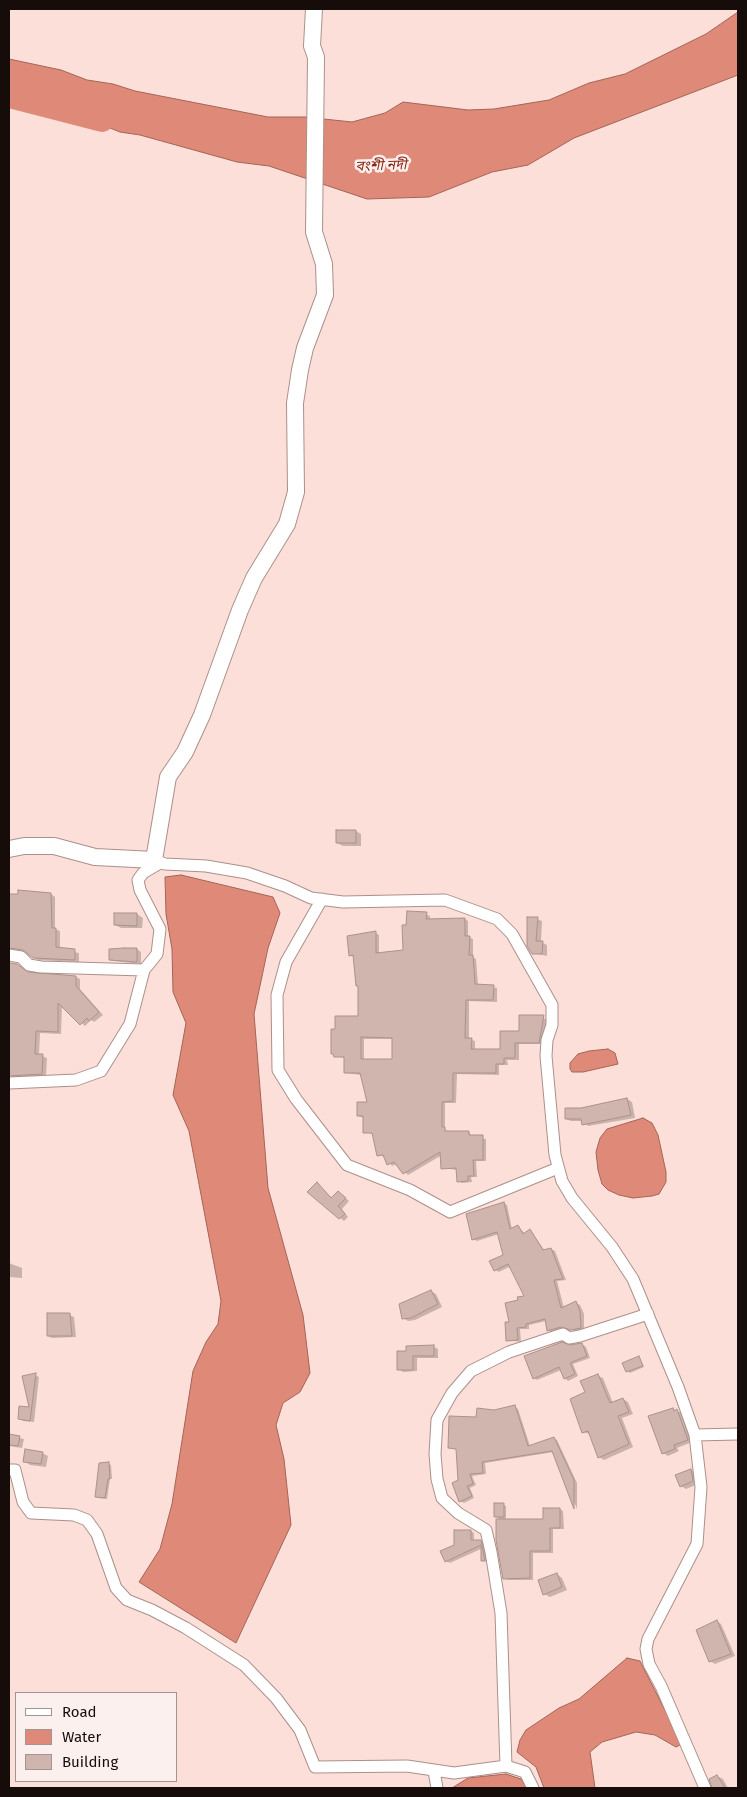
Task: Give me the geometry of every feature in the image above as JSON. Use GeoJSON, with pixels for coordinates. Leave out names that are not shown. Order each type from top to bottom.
{"type":"FeatureCollection","features":[{"type":"Feature","properties":{"kind":"street"},"geometry":{"type":"LineString","coordinates":[[9,1083],[76,1080],[101,1071],[130,1024],[144,970],[157,954],[160,929],[140,890],[138,880],[143,873],[157,862],[168,777],[185,752],[202,715],[240,610],[254,578],[287,524],[296,492],[295,403],[305,348],[325,295],[324,264],[314,232],[316,57],[312,46],[314,9]]}},
{"type":"Feature","properties":{"kind":"street"},"geometry":{"type":"LineString","coordinates":[[9,849],[24,846],[54,846],[95,856],[206,866],[247,873],[285,886],[311,898],[322,900],[343,902],[445,900],[479,910],[497,919],[512,934],[552,1005],[552,1025],[547,1040],[546,1056],[555,1155],[562,1181],[572,1198],[612,1247],[633,1279],[695,1435],[701,1487],[697,1544],[650,1633],[646,1649],[649,1664],[661,1686],[705,1788]]}},
{"type":"Feature","properties":{"kind":"street"},"geometry":{"type":"LineString","coordinates":[[322,900],[286,962],[277,995],[278,1070],[296,1099],[347,1165],[410,1190],[450,1212],[558,1168]]}},
{"type":"Feature","properties":{"kind":"street"},"geometry":{"type":"LineString","coordinates":[[9,955],[20,957],[30,965],[41,967],[144,970]]}},
{"type":"Feature","properties":{"kind":"street"},"geometry":{"type":"LineString","coordinates":[[506,1766],[501,1613],[491,1552],[486,1530],[458,1513],[442,1498],[437,1480],[435,1454],[437,1420],[452,1393],[471,1371],[509,1352],[563,1334],[569,1338],[580,1336],[648,1314]]}},
{"type":"Feature","properties":{"kind":"street"},"geometry":{"type":"LineString","coordinates":[[695,1435],[738,1434]]}},
{"type":"Feature","properties":{"kind":"street"},"geometry":{"type":"LineString","coordinates":[[9,1470],[14,1470],[23,1502],[31,1513],[74,1514],[87,1520],[97,1534],[116,1588],[127,1600],[152,1610],[186,1628],[244,1665],[276,1698],[300,1730],[315,1767],[407,1766],[454,1773],[506,1766],[525,1772],[533,1788]]}},
{"type":"Feature","properties":{"kind":"street"},"geometry":{"type":"LineString","coordinates":[[434,1771],[437,1788]]}},
{"type":"Feature","properties":{"kind":"water"},"geometry":{"type":"Polygon","coordinates":[[[738,12],[738,75],[574,138],[528,165],[492,172],[429,197],[367,199],[269,166],[237,162],[140,135],[120,132],[68,111],[31,100],[9,98],[9,59],[61,70],[87,80],[113,84],[135,91],[268,117],[305,117],[352,122],[385,113],[403,102],[468,110],[494,109],[549,100],[589,83],[625,74],[706,34],[738,12]]]}},
{"type":"Feature","properties":{"kind":"water"},"geometry":{"type":"Polygon","coordinates":[[[181,875],[273,897],[280,913],[268,948],[254,1014],[268,1188],[303,1315],[310,1373],[300,1392],[283,1403],[276,1425],[284,1459],[291,1525],[236,1643],[139,1582],[160,1549],[172,1504],[193,1371],[206,1342],[218,1324],[221,1301],[189,1131],[173,1095],[186,1023],[173,992],[172,949],[166,914],[165,877],[181,875]]]}},
{"type":"Feature","properties":{"kind":"water"},"geometry":{"type":"Polygon","coordinates":[[[608,1049],[615,1053],[618,1064],[583,1072],[572,1072],[570,1069],[570,1063],[578,1054],[608,1049]]]}},
{"type":"Feature","properties":{"kind":"water"},"geometry":{"type":"Polygon","coordinates":[[[643,1118],[652,1123],[658,1135],[666,1172],[666,1182],[659,1194],[652,1196],[633,1198],[619,1195],[608,1190],[602,1184],[596,1152],[600,1138],[607,1129],[643,1118]]]}},
{"type":"Feature","properties":{"kind":"water"},"geometry":{"type":"Polygon","coordinates":[[[627,1658],[640,1661],[682,1744],[676,1747],[655,1735],[636,1732],[602,1742],[590,1752],[595,1788],[544,1788],[536,1767],[517,1752],[520,1740],[526,1730],[559,1708],[579,1699],[627,1658]]]}},
{"type":"Feature","properties":{"kind":"water"},"geometry":{"type":"Polygon","coordinates":[[[506,1774],[521,1779],[527,1788],[452,1788],[468,1778],[506,1774]]]}},
{"type":"Feature","properties":{"kind":"building"},"geometry":{"type":"Polygon","coordinates":[[[336,830],[356,830],[356,843],[336,843],[336,830]]]}},
{"type":"Feature","properties":{"kind":"building"},"geometry":{"type":"Polygon","coordinates":[[[18,890],[51,893],[52,928],[56,928],[56,947],[75,949],[75,960],[33,958],[23,950],[9,948],[9,894],[18,894],[18,890]]]}},
{"type":"Feature","properties":{"kind":"building"},"geometry":{"type":"Polygon","coordinates":[[[407,911],[427,912],[426,919],[465,918],[465,936],[470,936],[469,955],[473,955],[475,984],[494,985],[493,1000],[466,1000],[465,1038],[472,1038],[471,1049],[500,1049],[500,1031],[519,1031],[519,1015],[544,1015],[539,1043],[515,1043],[515,1058],[504,1058],[504,1064],[496,1064],[496,1073],[453,1073],[453,1101],[442,1102],[442,1127],[445,1127],[445,1131],[469,1131],[469,1135],[483,1135],[483,1160],[473,1160],[474,1176],[468,1176],[468,1181],[457,1182],[456,1168],[441,1169],[440,1152],[403,1174],[394,1162],[387,1165],[383,1155],[377,1156],[372,1133],[363,1133],[363,1116],[357,1116],[357,1102],[367,1102],[360,1073],[344,1073],[344,1057],[334,1057],[331,1054],[331,1029],[335,1029],[335,1016],[358,1016],[358,986],[356,986],[353,955],[349,956],[347,936],[376,931],[376,953],[403,950],[402,925],[406,925],[407,911]],[[361,1037],[361,1059],[392,1059],[392,1038],[361,1037]]]}},
{"type":"Feature","properties":{"kind":"building"},"geometry":{"type":"Polygon","coordinates":[[[114,913],[137,913],[137,926],[114,925],[114,913]]]}},
{"type":"Feature","properties":{"kind":"building"},"geometry":{"type":"Polygon","coordinates":[[[527,917],[538,917],[536,941],[543,941],[542,954],[532,954],[527,946],[527,917]]]}},
{"type":"Feature","properties":{"kind":"building"},"geometry":{"type":"Polygon","coordinates":[[[137,948],[137,962],[109,960],[109,949],[137,948]]]}},
{"type":"Feature","properties":{"kind":"building"},"geometry":{"type":"Polygon","coordinates":[[[9,963],[17,964],[28,972],[76,976],[76,986],[99,1012],[89,1021],[87,1018],[80,1025],[58,1003],[58,1032],[36,1031],[35,1054],[43,1054],[42,1074],[9,1076],[9,963]]]}},
{"type":"Feature","properties":{"kind":"building"},"geometry":{"type":"Polygon","coordinates":[[[627,1098],[631,1115],[582,1125],[581,1119],[565,1119],[565,1108],[581,1108],[627,1098]]]}},
{"type":"Feature","properties":{"kind":"building"},"geometry":{"type":"Polygon","coordinates":[[[317,1182],[331,1198],[338,1191],[346,1198],[338,1206],[345,1214],[339,1219],[307,1192],[317,1182]]]}},
{"type":"Feature","properties":{"kind":"building"},"geometry":{"type":"Polygon","coordinates":[[[504,1202],[510,1229],[518,1225],[523,1234],[530,1229],[543,1250],[551,1248],[563,1279],[554,1280],[561,1308],[576,1301],[580,1311],[581,1328],[571,1330],[561,1327],[547,1331],[545,1319],[526,1324],[526,1327],[517,1328],[518,1340],[506,1341],[505,1322],[509,1322],[505,1303],[518,1300],[517,1297],[524,1296],[508,1264],[494,1271],[489,1261],[503,1255],[497,1232],[472,1240],[466,1214],[504,1202]]]}},
{"type":"Feature","properties":{"kind":"building"},"geometry":{"type":"Polygon","coordinates":[[[431,1290],[438,1304],[411,1318],[402,1319],[399,1304],[431,1290]]]}},
{"type":"Feature","properties":{"kind":"building"},"geometry":{"type":"Polygon","coordinates":[[[47,1313],[70,1313],[72,1336],[47,1336],[47,1313]]]}},
{"type":"Feature","properties":{"kind":"building"},"geometry":{"type":"Polygon","coordinates":[[[562,1342],[570,1345],[582,1343],[587,1356],[570,1363],[575,1374],[564,1379],[559,1367],[533,1379],[524,1356],[562,1342]]]}},
{"type":"Feature","properties":{"kind":"building"},"geometry":{"type":"Polygon","coordinates":[[[434,1345],[434,1356],[413,1356],[413,1370],[397,1370],[397,1351],[406,1351],[406,1346],[434,1345]]]}},
{"type":"Feature","properties":{"kind":"building"},"geometry":{"type":"Polygon","coordinates":[[[639,1356],[643,1366],[626,1372],[622,1363],[639,1356]]]}},
{"type":"Feature","properties":{"kind":"building"},"geometry":{"type":"Polygon","coordinates":[[[36,1373],[30,1421],[18,1419],[19,1406],[29,1407],[22,1376],[36,1373]]]}},
{"type":"Feature","properties":{"kind":"building"},"geometry":{"type":"Polygon","coordinates":[[[598,1374],[610,1403],[623,1398],[629,1412],[618,1416],[629,1444],[598,1458],[588,1431],[582,1433],[570,1399],[585,1392],[580,1381],[598,1374]]]}},
{"type":"Feature","properties":{"kind":"building"},"geometry":{"type":"Polygon","coordinates":[[[515,1405],[528,1446],[554,1437],[574,1480],[574,1509],[552,1451],[482,1462],[483,1473],[470,1474],[473,1484],[467,1486],[472,1496],[459,1502],[452,1483],[458,1480],[456,1449],[448,1448],[449,1416],[476,1417],[477,1408],[494,1410],[515,1405]]]}},
{"type":"Feature","properties":{"kind":"building"},"geometry":{"type":"Polygon","coordinates":[[[673,1408],[674,1411],[677,1409],[688,1440],[674,1445],[675,1449],[662,1454],[648,1416],[673,1408]]]}},
{"type":"Feature","properties":{"kind":"building"},"geometry":{"type":"Polygon","coordinates":[[[9,1434],[20,1436],[18,1446],[9,1445],[9,1434]]]}},
{"type":"Feature","properties":{"kind":"building"},"geometry":{"type":"Polygon","coordinates":[[[25,1449],[43,1452],[41,1464],[23,1462],[25,1449]]]}},
{"type":"Feature","properties":{"kind":"building"},"geometry":{"type":"Polygon","coordinates":[[[109,1462],[110,1479],[108,1479],[105,1498],[95,1497],[99,1463],[109,1462]]]}},
{"type":"Feature","properties":{"kind":"building"},"geometry":{"type":"Polygon","coordinates":[[[691,1469],[693,1481],[680,1487],[675,1475],[691,1469]]]}},
{"type":"Feature","properties":{"kind":"building"},"geometry":{"type":"Polygon","coordinates":[[[494,1503],[504,1503],[504,1517],[494,1517],[494,1503]]]}},
{"type":"Feature","properties":{"kind":"building"},"geometry":{"type":"Polygon","coordinates":[[[543,1508],[560,1508],[560,1528],[550,1528],[550,1551],[530,1551],[530,1578],[503,1579],[496,1540],[496,1519],[543,1519],[543,1508]]]}},
{"type":"Feature","properties":{"kind":"building"},"geometry":{"type":"Polygon","coordinates":[[[454,1530],[471,1530],[471,1540],[481,1540],[485,1561],[481,1561],[481,1545],[445,1562],[440,1551],[454,1545],[454,1530]]]}},
{"type":"Feature","properties":{"kind":"building"},"geometry":{"type":"Polygon","coordinates":[[[557,1573],[562,1587],[543,1595],[538,1580],[557,1573]]]}},
{"type":"Feature","properties":{"kind":"building"},"geometry":{"type":"Polygon","coordinates":[[[717,1620],[731,1654],[709,1662],[696,1630],[717,1620]]]}},
{"type":"Feature","properties":{"kind":"building"},"geometry":{"type":"Polygon","coordinates":[[[717,1775],[725,1788],[712,1788],[709,1779],[717,1775]]]}},
{"type":"Feature","properties":{"kind":"waterway","name":"বংশী নদী"},"geometry":{"type":"LineString","coordinates":[[9,96],[102,120]]}}]}
